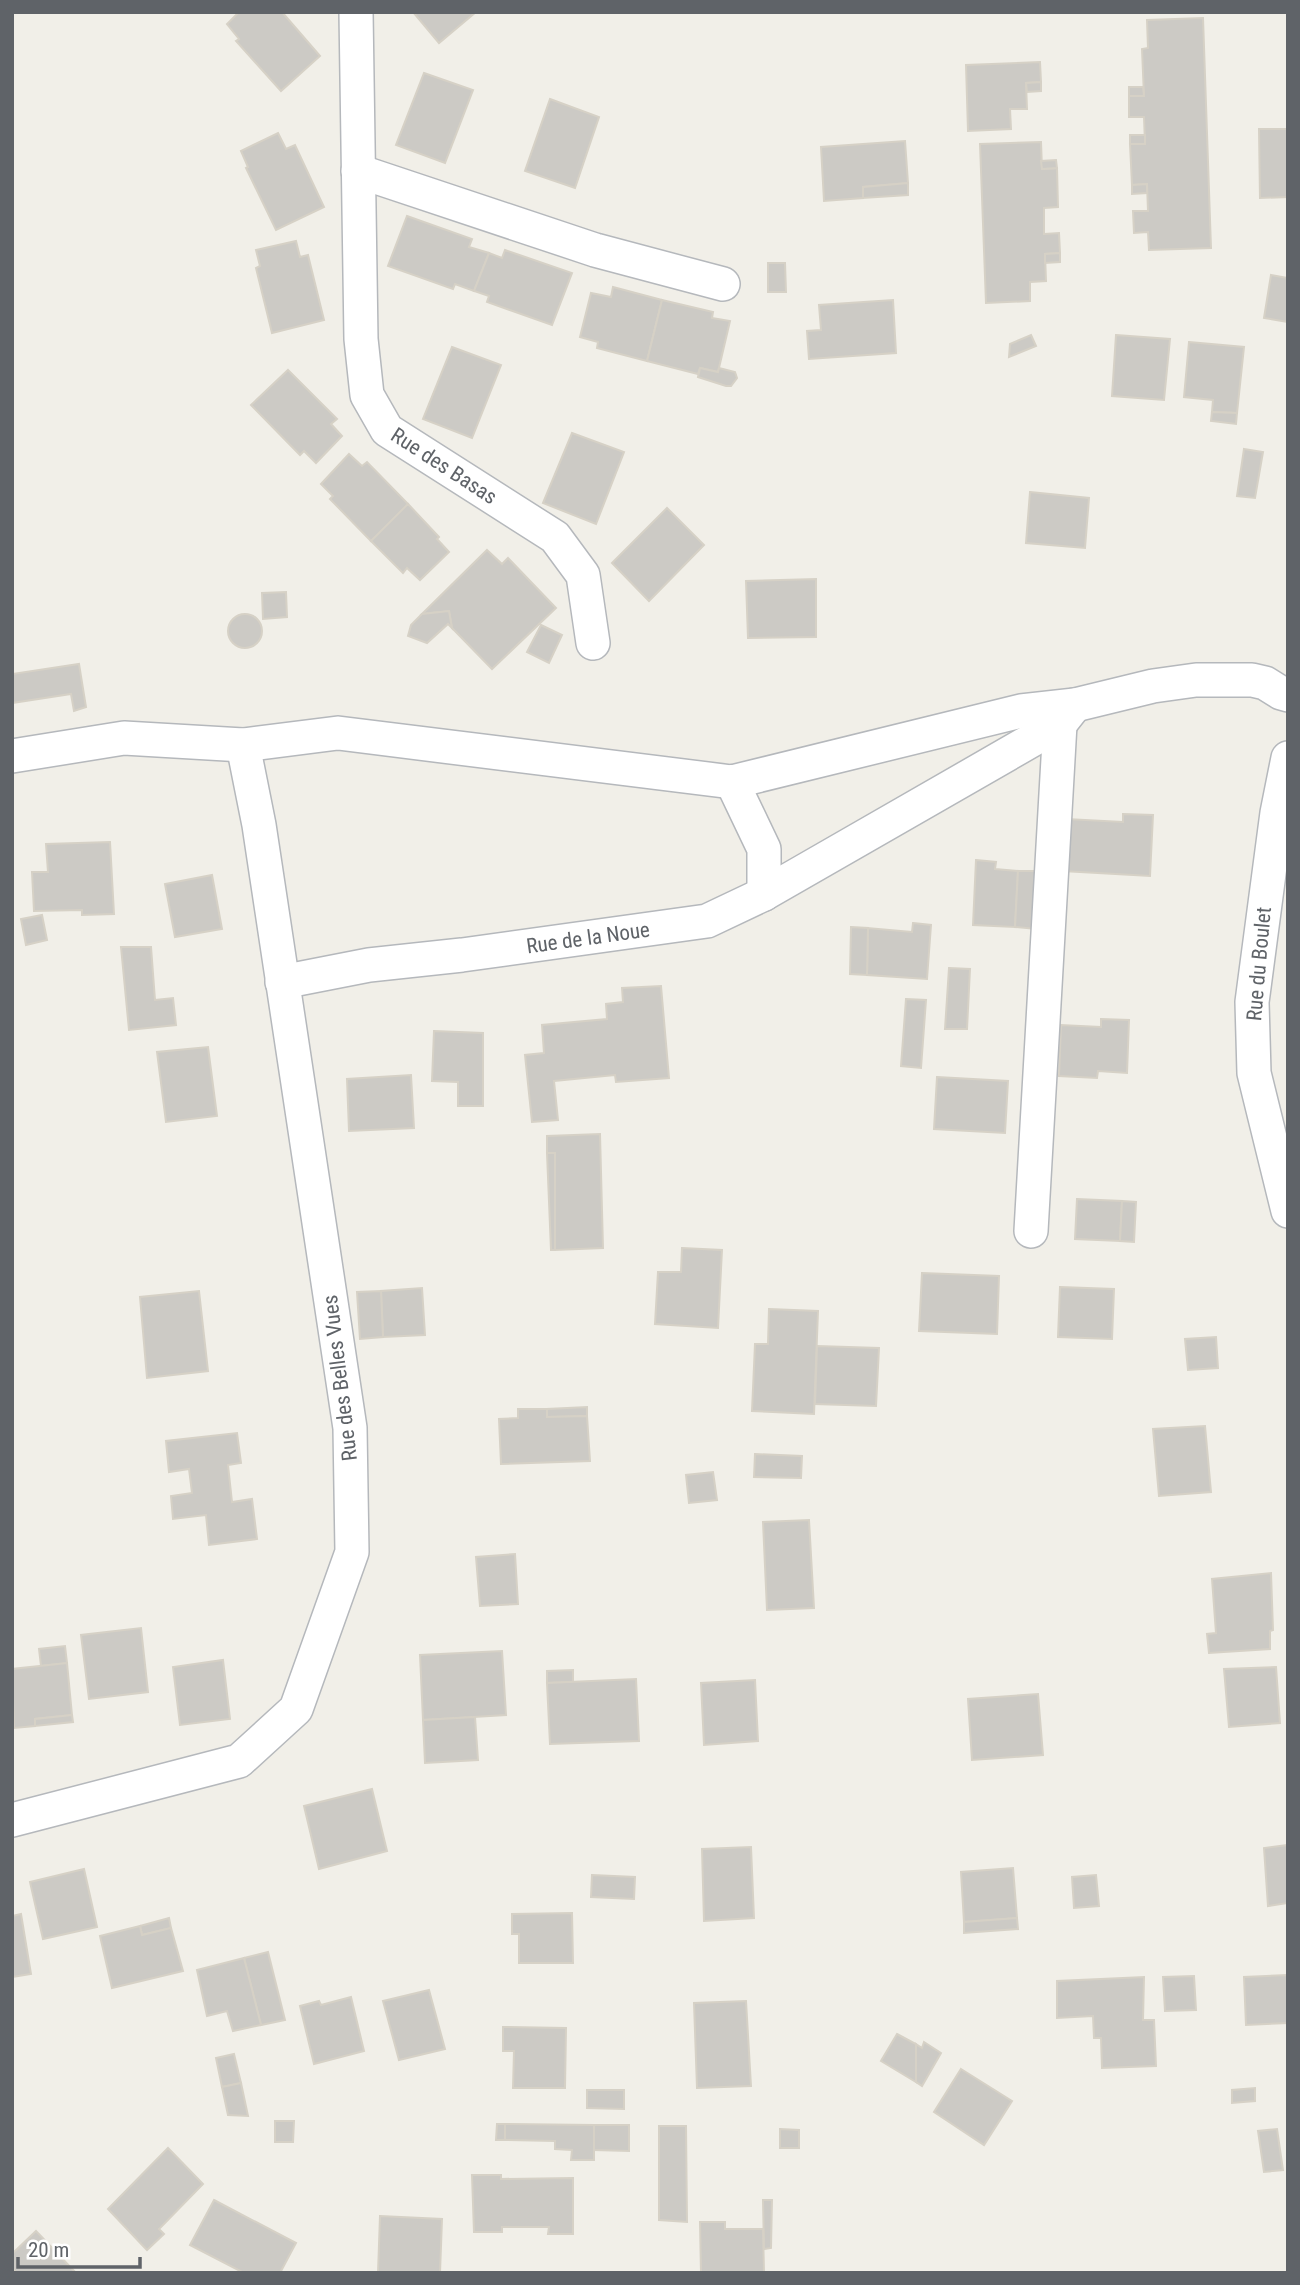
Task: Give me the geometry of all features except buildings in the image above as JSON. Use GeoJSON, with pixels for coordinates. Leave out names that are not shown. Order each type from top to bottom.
{"type":"FeatureCollection","features":[{"type":"Feature","properties":{"kind":"street","name":"Rue des Basas"},"geometry":{"type":"LineString","coordinates":[[356,12],[361,340],[367,395],[387,430],[555,537],[583,575],[593,643]]}},
{"type":"Feature","properties":{"kind":"street"},"geometry":{"type":"LineString","coordinates":[[358,171],[595,250],[723,284]]}},
{"type":"Feature","properties":{"kind":"street","name":"Rue de la Noue"},"geometry":{"type":"LineString","coordinates":[[282,982],[369,965],[463,955],[707,921],[764,894],[1068,715],[1153,686],[1196,680],[1252,680],[1280,685]]}},
{"type":"Feature","properties":{"kind":"street","name":"Rue de la Noue"},"geometry":{"type":"LineString","coordinates":[[12,757],[124,738],[243,745],[338,733],[732,782],[1021,711],[1068,715]]}},
{"type":"Feature","properties":{"kind":"street"},"geometry":{"type":"LineString","coordinates":[[1031,1231],[1068,715]]}},
{"type":"Feature","properties":{"kind":"street"},"geometry":{"type":"LineString","coordinates":[[243,745],[259,825],[282,982]]}},
{"type":"Feature","properties":{"kind":"street","name":"Rue du Boulet"},"geometry":{"type":"LineString","coordinates":[[1288,758],[1277,813],[1252,1002],[1254,1073],[1288,1211]]}},
{"type":"Feature","properties":{"kind":"street"},"geometry":{"type":"LineString","coordinates":[[732,782],[764,849],[764,894]]}},
{"type":"Feature","properties":{"kind":"street","name":"Rue des Belles Vues"},"geometry":{"type":"LineString","coordinates":[[12,1821],[239,1761],[296,1709],[352,1552],[350,1428],[282,982]]}}]}
